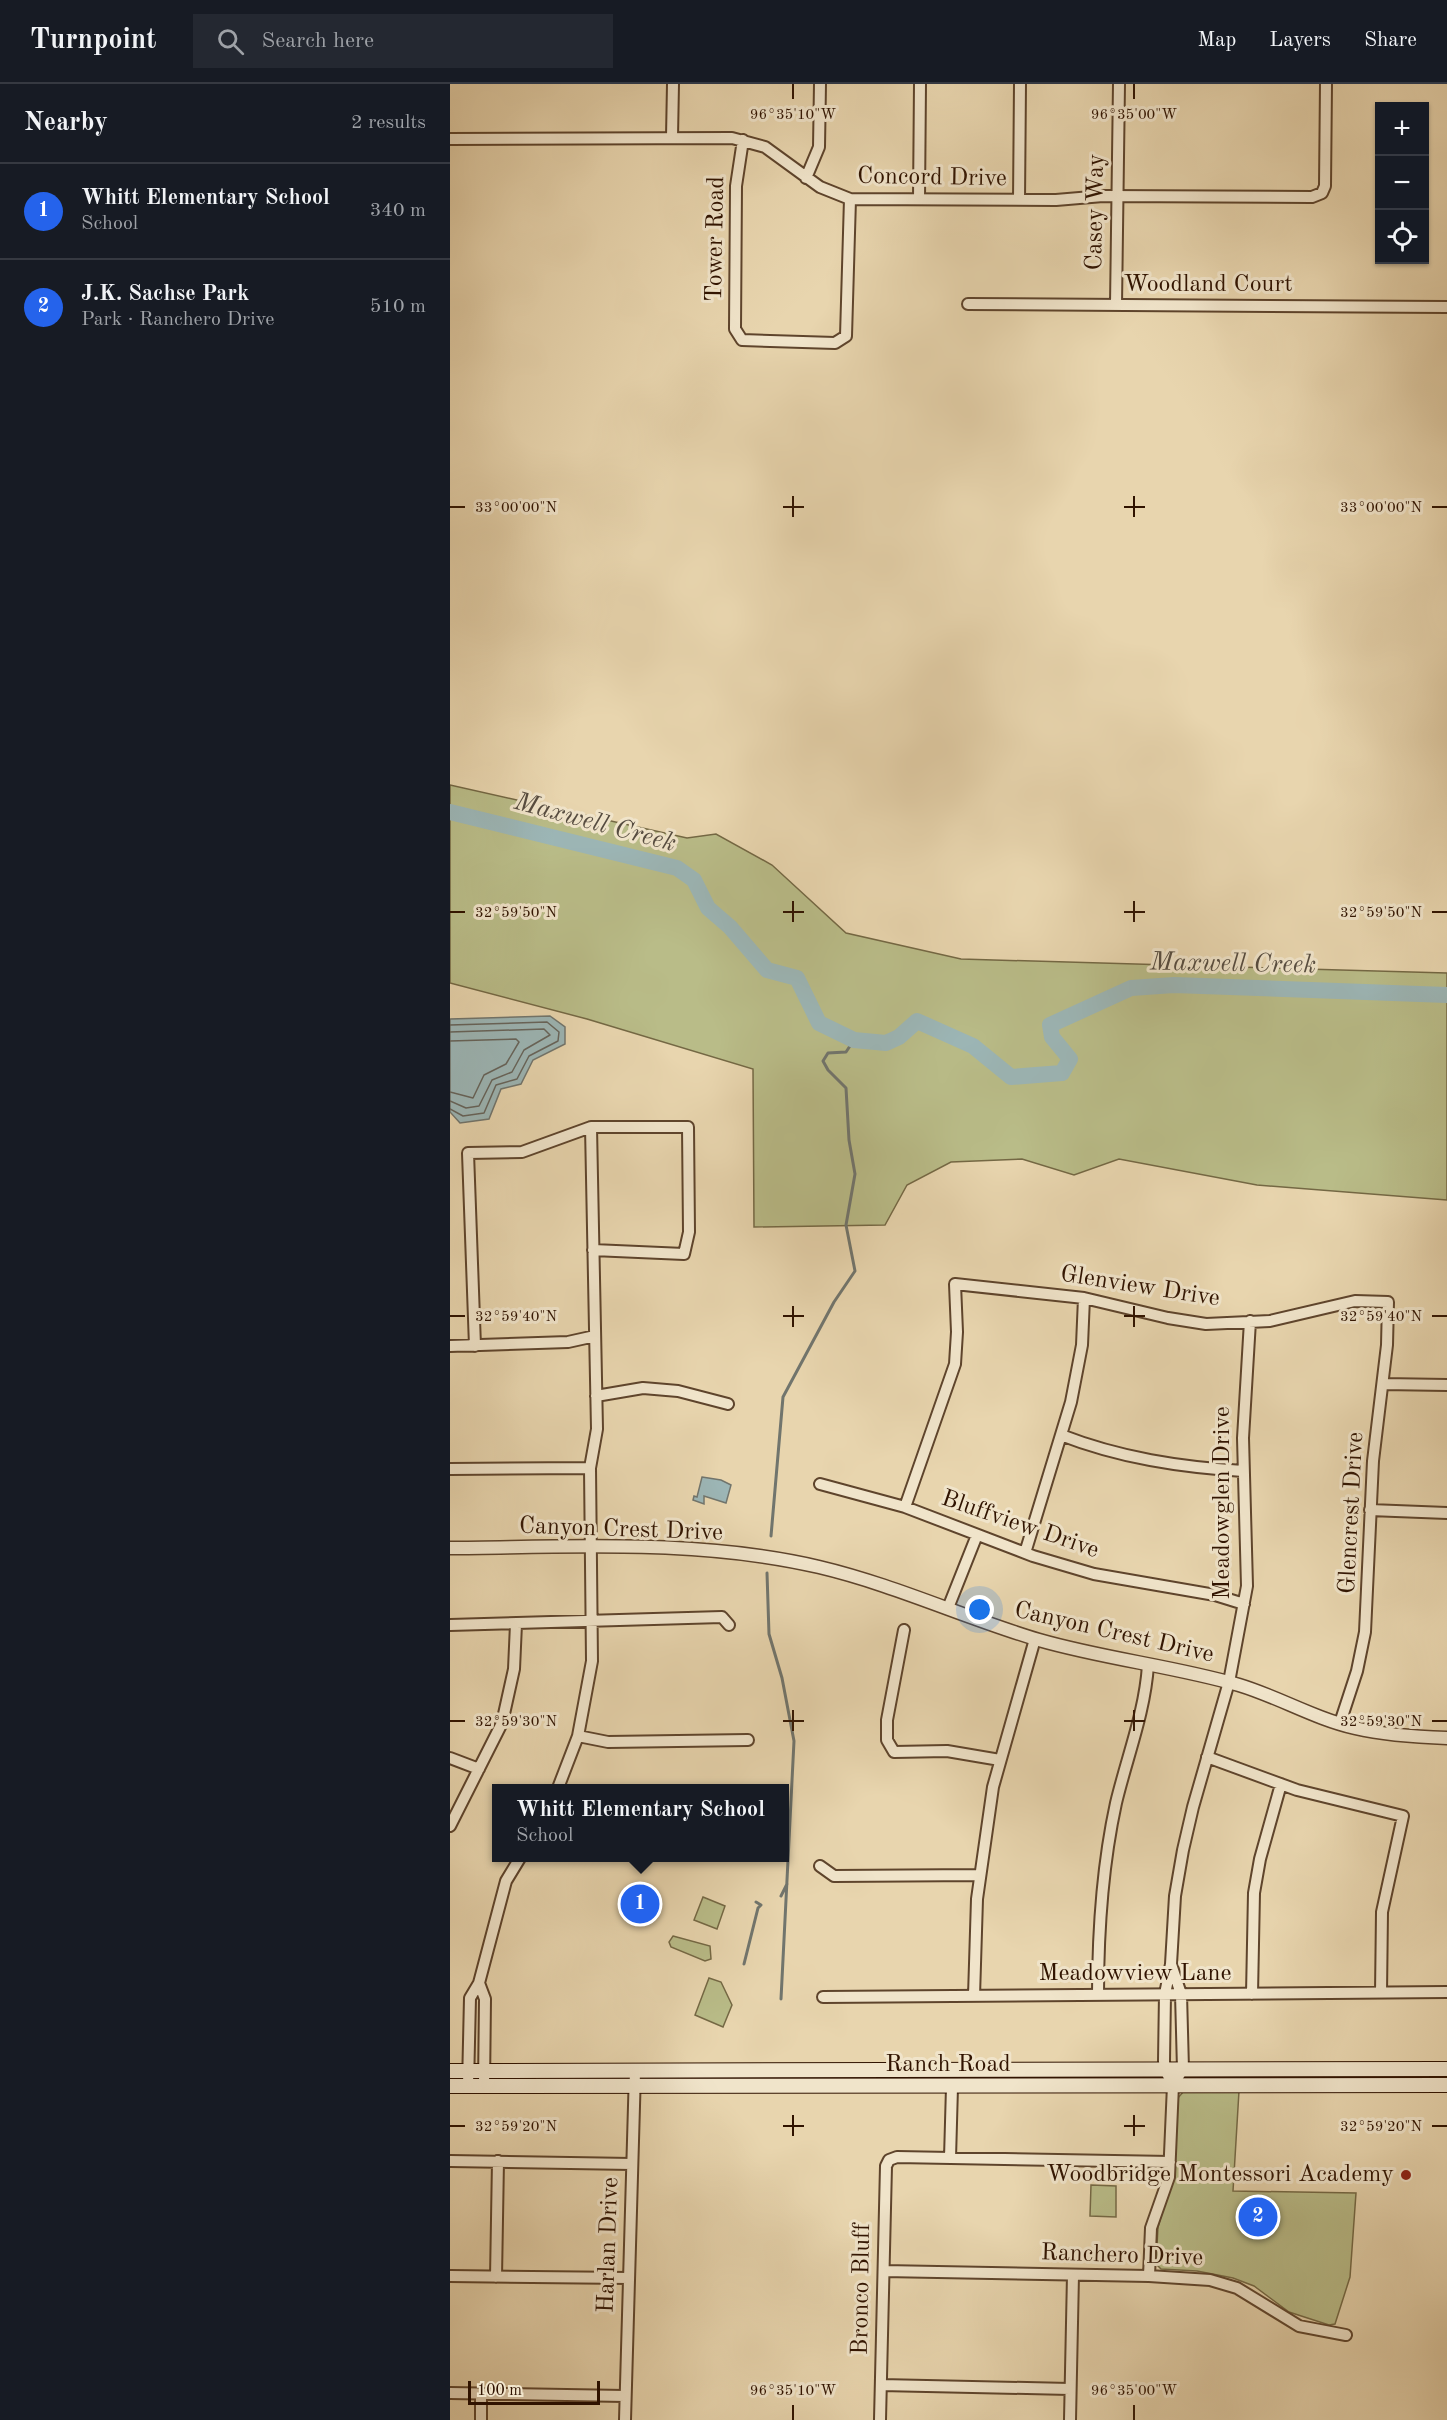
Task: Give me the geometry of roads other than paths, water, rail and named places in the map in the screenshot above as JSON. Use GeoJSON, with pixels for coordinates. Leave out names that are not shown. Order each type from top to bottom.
{"type":"FeatureCollection","features":[{"type":"Feature","properties":{"kind":"main road","name":"Ranch Road"},"geometry":{"type":"LineString","coordinates":[[450,2071],[1447,2069]]}},
{"type":"Feature","properties":{"kind":"main road","name":"Ranch Road"},"geometry":{"type":"LineString","coordinates":[[450,2086],[1447,2085]]}},
{"type":"Feature","properties":{"kind":"street"},"geometry":{"type":"LineString","coordinates":[[672,137],[673,84]]}},
{"type":"Feature","properties":{"kind":"street"},"geometry":{"type":"LineString","coordinates":[[806,178],[819,147],[820,84]]}},
{"type":"Feature","properties":{"kind":"street"},"geometry":{"type":"LineString","coordinates":[[919,199],[920,84]]}},
{"type":"Feature","properties":{"kind":"street"},"geometry":{"type":"LineString","coordinates":[[1019,200],[1020,84]]}},
{"type":"Feature","properties":{"kind":"street","name":"Casey Way"},"geometry":{"type":"LineString","coordinates":[[1116,305],[1119,84]]}},
{"type":"Feature","properties":{"kind":"street","name":"Concord Drive"},"geometry":{"type":"LineString","coordinates":[[450,139],[715,136],[743,140],[774,151],[806,178],[831,193],[850,199],[1019,200],[1117,196],[1312,196],[1322,194],[1325,186],[1326,84]]}},
{"type":"Feature","properties":{"kind":"street","name":"Tower Road"},"geometry":{"type":"LineString","coordinates":[[743,140],[736,186],[735,329],[738,338],[746,342],[835,343],[843,340],[848,332],[850,199]]}},
{"type":"Feature","properties":{"kind":"street","name":"Woodland Court"},"geometry":{"type":"LineString","coordinates":[[968,304],[1447,307]]}},
{"type":"Feature","properties":{"kind":"street"},"geometry":{"type":"LineString","coordinates":[[560,1784],[578,1736],[592,1660],[590,1468],[597,1429],[597,1396],[591,1127]]}},
{"type":"Feature","properties":{"kind":"street"},"geometry":{"type":"LineString","coordinates":[[475,1346],[468,1153],[522,1152],[591,1127],[688,1127],[689,1232],[684,1254],[593,1250]]}},
{"type":"Feature","properties":{"kind":"street","name":"Glenview Drive"},"geometry":{"type":"LineString","coordinates":[[905,1507],[955,1364],[957,1332],[955,1284],[1084,1298],[1206,1324],[1270,1321],[1355,1301],[1388,1302]]}},
{"type":"Feature","properties":{"kind":"street"},"geometry":{"type":"LineString","coordinates":[[1025,1553],[1078,1374],[1084,1298]]}},
{"type":"Feature","properties":{"kind":"street","name":"Glencrest Drive"},"geometry":{"type":"LineString","coordinates":[[1340,1723],[1357,1671],[1365,1632],[1373,1461],[1383,1384],[1388,1302]]}},
{"type":"Feature","properties":{"kind":"street","name":"Meadowglen Drive"},"geometry":{"type":"LineString","coordinates":[[1173,2085],[1165,2070],[1165,1994],[1171,1964],[1175,1896],[1192,1807],[1229,1682],[1246,1586],[1243,1471],[1250,1321]]}},
{"type":"Feature","properties":{"kind":"street"},"geometry":{"type":"LineString","coordinates":[[450,1346],[568,1342],[595,1336]]}},
{"type":"Feature","properties":{"kind":"street"},"geometry":{"type":"LineString","coordinates":[[1383,1384],[1447,1385]]}},
{"type":"Feature","properties":{"kind":"street"},"geometry":{"type":"LineString","coordinates":[[597,1396],[643,1388],[678,1391],[728,1404]]}},
{"type":"Feature","properties":{"kind":"street"},"geometry":{"type":"LineString","coordinates":[[1061,1435],[1098,1450],[1140,1459],[1185,1467],[1243,1471]]}},
{"type":"Feature","properties":{"kind":"street"},"geometry":{"type":"LineString","coordinates":[[450,1469],[590,1468]]}},
{"type":"Feature","properties":{"kind":"street","name":"Bluffview Drive"},"geometry":{"type":"LineString","coordinates":[[820,1484],[905,1507],[1025,1553],[1094,1574],[1215,1595],[1244,1604]]}},
{"type":"Feature","properties":{"kind":"street"},"geometry":{"type":"LineString","coordinates":[[1370,1510],[1447,1513]]}},
{"type":"Feature","properties":{"kind":"street"},"geometry":{"type":"LineString","coordinates":[[948,1608],[977,1535]]}},
{"type":"Feature","properties":{"kind":"street","name":"Canyon Crest Drive"},"geometry":{"type":"LineString","coordinates":[[450,1548],[591,1546],[705,1550],[817,1566],[871,1581],[1035,1639],[1229,1682],[1354,1728],[1413,1737],[1447,1738]]}},
{"type":"Feature","properties":{"kind":"street"},"geometry":{"type":"LineString","coordinates":[[450,1625],[722,1617],[729,1625]]}},
{"type":"Feature","properties":{"kind":"street"},"geometry":{"type":"LineString","coordinates":[[450,1826],[502,1724],[514,1669],[516,1624]]}},
{"type":"Feature","properties":{"kind":"street"},"geometry":{"type":"LineString","coordinates":[[904,1630],[887,1720],[887,1740],[894,1752],[947,1751],[1000,1760]]}},
{"type":"Feature","properties":{"kind":"street"},"geometry":{"type":"LineString","coordinates":[[974,1996],[974,1944],[980,1875],[993,1786],[1035,1639]]}},
{"type":"Feature","properties":{"kind":"street"},"geometry":{"type":"LineString","coordinates":[[1098,1995],[1098,1923],[1106,1857],[1116,1804],[1143,1706],[1148,1665]]}},
{"type":"Feature","properties":{"kind":"street"},"geometry":{"type":"LineString","coordinates":[[578,1736],[608,1742],[748,1740]]}},
{"type":"Feature","properties":{"kind":"street"},"geometry":{"type":"LineString","coordinates":[[1207,1757],[1281,1784],[1364,1808],[1403,1816],[1382,1912],[1381,1993]]}},
{"type":"Feature","properties":{"kind":"street"},"geometry":{"type":"LineString","coordinates":[[450,1758],[479,1769]]}},
{"type":"Feature","properties":{"kind":"street"},"geometry":{"type":"LineString","coordinates":[[1252,1994],[1251,1935],[1254,1893],[1265,1840],[1281,1784]]}},
{"type":"Feature","properties":{"kind":"street"},"geometry":{"type":"LineString","coordinates":[[468,2086],[470,1998],[479,1983],[506,1881],[517,1862]]}},
{"type":"Feature","properties":{"kind":"street"},"geometry":{"type":"LineString","coordinates":[[820,1866],[834,1876],[980,1875]]}},
{"type":"Feature","properties":{"kind":"street","name":"Meadowglen Drive"},"geometry":{"type":"LineString","coordinates":[[1171,1964],[1181,1994],[1183,2069]]}},
{"type":"Feature","properties":{"kind":"street"},"geometry":{"type":"LineString","coordinates":[[479,1983],[485,1999],[484,2086]]}},
{"type":"Feature","properties":{"kind":"street","name":"Meadowview Lane"},"geometry":{"type":"LineString","coordinates":[[823,1997],[1447,1992]]}},
{"type":"Feature","properties":{"kind":"street"},"geometry":{"type":"LineString","coordinates":[[1149,2276],[1151,2228],[1166,2187],[1170,2162],[1173,2085],[1183,2069]]}},
{"type":"Feature","properties":{"kind":"street","name":"Harlan Drive"},"geometry":{"type":"LineString","coordinates":[[625,2420],[635,2071]]}},
{"type":"Feature","properties":{"kind":"street"},"geometry":{"type":"LineString","coordinates":[[952,2087],[950,2158],[1170,2162]]}},
{"type":"Feature","properties":{"kind":"street","name":"Bronco Bluff"},"geometry":{"type":"LineString","coordinates":[[880,2420],[886,2166],[889,2160],[897,2157],[950,2158]]}},
{"type":"Feature","properties":{"kind":"street"},"geometry":{"type":"LineString","coordinates":[[450,2161],[632,2164]]}},
{"type":"Feature","properties":{"kind":"street"},"geometry":{"type":"LineString","coordinates":[[496,2277],[498,2161]]}},
{"type":"Feature","properties":{"kind":"street","name":"Ranchero Drive"},"geometry":{"type":"LineString","coordinates":[[884,2271],[1196,2278],[1225,2283],[1255,2298],[1299,2326],[1346,2335]]}},
{"type":"Feature","properties":{"kind":"street"},"geometry":{"type":"LineString","coordinates":[[1070,2420],[1073,2275]]}},
{"type":"Feature","properties":{"kind":"street"},"geometry":{"type":"LineString","coordinates":[[450,2276],[629,2278]]}},
{"type":"Feature","properties":{"kind":"street"},"geometry":{"type":"LineString","coordinates":[[881,2385],[1071,2389]]}},
{"type":"Feature","properties":{"kind":"street"},"geometry":{"type":"LineString","coordinates":[[450,2392],[626,2396]]}},
{"type":"Feature","properties":{"kind":"street"},"geometry":{"type":"LineString","coordinates":[[481,2393],[481,2420]]}},
{"type":"Feature","properties":{"kind":"water"},"geometry":{"type":"Polygon","coordinates":[[[550,1016],[565,1027],[565,1044],[533,1060],[521,1084],[501,1089],[489,1119],[460,1123],[450,1112],[450,1019],[550,1016]]]}},
{"type":"Feature","properties":{"kind":"water"},"geometry":{"type":"Polygon","coordinates":[[[702,1477],[721,1480],[731,1485],[726,1503],[704,1496],[704,1504],[693,1500],[694,1496],[697,1497],[702,1477]]]}},
{"type":"Feature","properties":{"kind":"waterway","name":"Maxwell Creek"},"geometry":{"type":"LineString","coordinates":[[450,812],[677,868],[694,880],[708,908],[730,927],[767,970],[797,978],[819,1023],[854,1040],[886,1043],[899,1037],[917,1021],[973,1046],[1011,1077],[1062,1073],[1070,1059],[1052,1037],[1050,1025],[1131,988],[1174,985],[1447,995]]}},
{"type":"Feature","properties":{"kind":"waterway"},"geometry":{"type":"LineString","coordinates":[[771,1536],[783,1397],[834,1302],[855,1271],[846,1225],[855,1174],[849,1140],[846,1088],[828,1070],[823,1061],[828,1053],[846,1052],[854,1040]]}},
{"type":"Feature","properties":{"kind":"waterway"},"geometry":{"type":"LineString","coordinates":[[767,1573],[769,1634],[782,1678],[794,1741],[789,1840]]}},
{"type":"Feature","properties":{"kind":"waterway"},"geometry":{"type":"LineString","coordinates":[[781,1999],[788,1862]]}},
{"type":"Feature","properties":{"kind":"waterway"},"geometry":{"type":"LineString","coordinates":[[781,1896],[787,1884]]}},
{"type":"Feature","properties":{"kind":"waterway"},"geometry":{"type":"LineString","coordinates":[[744,1964],[758,1908],[761,1905],[756,1902]]}},
{"type":"Feature","properties":{"kind":"place","name":"Whitt Elementary School"},"geometry":{"type":"Point","coordinates":[640,1904]}},
{"type":"Feature","properties":{"kind":"place","name":"Woodbridge Montessori Academy"},"geometry":{"type":"Point","coordinates":[1406,2175]}},
{"type":"Feature","properties":{"kind":"place","name":"J.K. Sachse Park"},"geometry":{"type":"Point","coordinates":[1258,2217]}}]}
